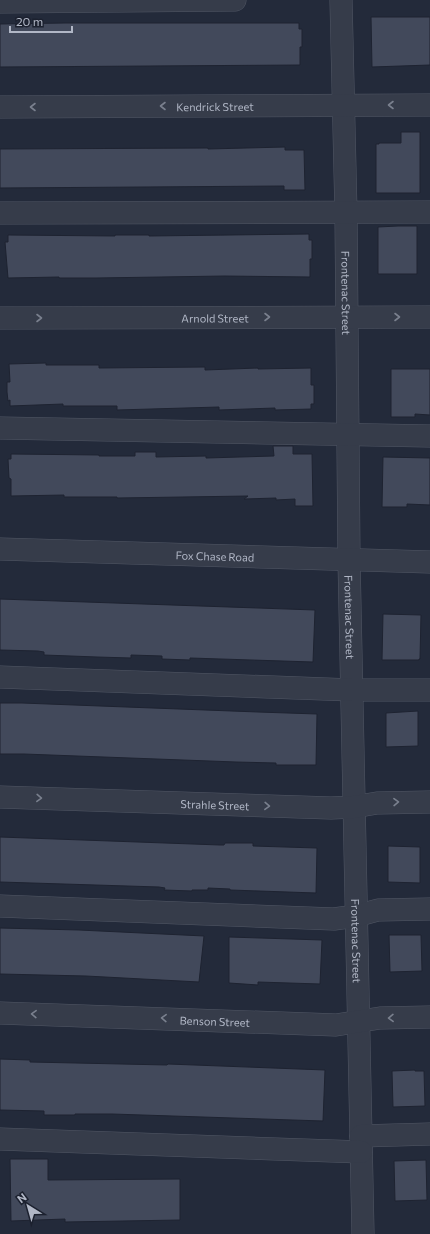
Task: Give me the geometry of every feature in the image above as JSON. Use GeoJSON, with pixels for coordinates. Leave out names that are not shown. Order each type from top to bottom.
{"type":"FeatureCollection","features":[{"type":"Feature","properties":{"kind":"street"},"geometry":{"type":"LineString","coordinates":[[0,2],[235,0]]}},
{"type":"Feature","properties":{"kind":"street","name":"Frontenac Street"},"geometry":{"type":"LineString","coordinates":[[341,0],[346,212],[349,559],[363,1234]]}},
{"type":"Feature","properties":{"kind":"street","name":"Kendrick Street"},"geometry":{"type":"LineString","coordinates":[[0,107],[430,105]]}},
{"type":"Feature","properties":{"kind":"street"},"geometry":{"type":"LineString","coordinates":[[0,213],[430,212]]}},
{"type":"Feature","properties":{"kind":"street","name":"Arnold Street"},"geometry":{"type":"LineString","coordinates":[[0,318],[430,317]]}},
{"type":"Feature","properties":{"kind":"street"},"geometry":{"type":"LineString","coordinates":[[0,428],[430,436]]}},
{"type":"Feature","properties":{"kind":"street","name":"Fox Chase Road"},"geometry":{"type":"LineString","coordinates":[[0,549],[430,562]]}},
{"type":"Feature","properties":{"kind":"street"},"geometry":{"type":"LineString","coordinates":[[0,677],[352,690],[430,690]]}},
{"type":"Feature","properties":{"kind":"street","name":"Strahle Street"},"geometry":{"type":"LineString","coordinates":[[0,797],[323,808],[354,807],[377,803],[430,802]]}},
{"type":"Feature","properties":{"kind":"street"},"geometry":{"type":"LineString","coordinates":[[0,906],[334,919],[356,916],[378,910],[430,909]]}},
{"type":"Feature","properties":{"kind":"street","name":"Benson Street"},"geometry":{"type":"LineString","coordinates":[[0,1013],[336,1025],[380,1018],[430,1017]]}},
{"type":"Feature","properties":{"kind":"street"},"geometry":{"type":"LineString","coordinates":[[0,1139],[361,1144],[430,1134]]}},
{"type":"Feature","properties":{"kind":"building"},"geometry":{"type":"Polygon","coordinates":[[[371,17],[430,17],[430,65],[372,67],[371,17]]]}},
{"type":"Feature","properties":{"kind":"building"},"geometry":{"type":"Polygon","coordinates":[[[299,23],[299,29],[302,29],[300,65],[0,67],[0,24],[299,23]]]}},
{"type":"Feature","properties":{"kind":"building"},"geometry":{"type":"Polygon","coordinates":[[[401,132],[420,132],[420,193],[376,193],[376,144],[401,143],[401,132]]]}},
{"type":"Feature","properties":{"kind":"building"},"geometry":{"type":"Polygon","coordinates":[[[285,147],[285,150],[304,150],[305,190],[284,190],[284,186],[0,188],[0,149],[208,149],[285,147]]]}},
{"type":"Feature","properties":{"kind":"building"},"geometry":{"type":"Polygon","coordinates":[[[417,226],[417,274],[378,274],[378,227],[417,226]]]}},
{"type":"Feature","properties":{"kind":"building"},"geometry":{"type":"Polygon","coordinates":[[[309,234],[309,240],[312,240],[310,277],[224,276],[8,278],[5,242],[8,242],[8,235],[149,236],[309,234]]]}},
{"type":"Feature","properties":{"kind":"building"},"geometry":{"type":"Polygon","coordinates":[[[46,363],[46,365],[99,365],[99,368],[205,367],[205,370],[311,368],[311,385],[314,385],[314,404],[311,404],[311,409],[275,410],[275,408],[219,410],[219,407],[117,410],[117,406],[63,406],[63,404],[10,406],[10,400],[8,401],[7,392],[7,382],[10,382],[9,364],[46,363]]]}},
{"type":"Feature","properties":{"kind":"building"},"geometry":{"type":"Polygon","coordinates":[[[391,369],[430,369],[430,415],[415,414],[415,417],[391,417],[391,369]]]}},
{"type":"Feature","properties":{"kind":"building"},"geometry":{"type":"Polygon","coordinates":[[[273,446],[293,446],[293,454],[312,454],[313,506],[295,506],[295,499],[244,499],[248,496],[117,498],[64,497],[64,495],[11,496],[11,479],[9,478],[8,459],[11,459],[11,454],[135,456],[135,452],[156,452],[156,457],[206,456],[206,458],[274,456],[273,446]]]}},
{"type":"Feature","properties":{"kind":"building"},"geometry":{"type":"Polygon","coordinates":[[[383,457],[430,458],[430,505],[407,504],[407,507],[382,507],[383,457]]]}},
{"type":"Feature","properties":{"kind":"building"},"geometry":{"type":"Polygon","coordinates":[[[0,599],[315,610],[313,662],[190,658],[190,660],[162,659],[162,656],[131,655],[131,658],[44,655],[44,652],[38,651],[0,650],[0,599]]]}},
{"type":"Feature","properties":{"kind":"building"},"geometry":{"type":"Polygon","coordinates":[[[383,614],[421,615],[419,660],[382,660],[383,614]]]}},
{"type":"Feature","properties":{"kind":"building"},"geometry":{"type":"Polygon","coordinates":[[[0,703],[317,714],[316,765],[276,765],[276,763],[0,754],[0,703]]]}},
{"type":"Feature","properties":{"kind":"building"},"geometry":{"type":"Polygon","coordinates":[[[418,711],[418,746],[386,747],[386,713],[418,711]]]}},
{"type":"Feature","properties":{"kind":"building"},"geometry":{"type":"Polygon","coordinates":[[[0,837],[220,845],[224,845],[225,843],[253,843],[253,846],[317,848],[316,893],[208,888],[208,890],[192,891],[164,890],[165,888],[159,887],[0,882],[0,837]]]}},
{"type":"Feature","properties":{"kind":"building"},"geometry":{"type":"Polygon","coordinates":[[[388,846],[420,847],[420,883],[388,882],[388,846]]]}},
{"type":"Feature","properties":{"kind":"building"},"geometry":{"type":"Polygon","coordinates":[[[0,928],[204,936],[199,982],[86,976],[0,974],[0,928]]]}},
{"type":"Feature","properties":{"kind":"building"},"geometry":{"type":"Polygon","coordinates":[[[389,935],[421,935],[422,971],[390,972],[389,935]]]}},
{"type":"Feature","properties":{"kind":"building"},"geometry":{"type":"Polygon","coordinates":[[[229,937],[322,940],[320,984],[258,982],[258,985],[229,983],[229,937]]]}},
{"type":"Feature","properties":{"kind":"building"},"geometry":{"type":"Polygon","coordinates":[[[0,1059],[30,1060],[30,1062],[168,1064],[325,1070],[323,1121],[112,1114],[44,1115],[44,1111],[0,1110],[0,1059]]]}},
{"type":"Feature","properties":{"kind":"building"},"geometry":{"type":"Polygon","coordinates":[[[392,1071],[424,1071],[425,1106],[393,1107],[392,1071]]]}},
{"type":"Feature","properties":{"kind":"building"},"geometry":{"type":"Polygon","coordinates":[[[10,1159],[48,1159],[48,1180],[180,1179],[180,1220],[65,1222],[65,1219],[11,1221],[10,1159]]]}},
{"type":"Feature","properties":{"kind":"building"},"geometry":{"type":"Polygon","coordinates":[[[426,1160],[427,1200],[395,1201],[394,1161],[426,1160]]]}}]}
